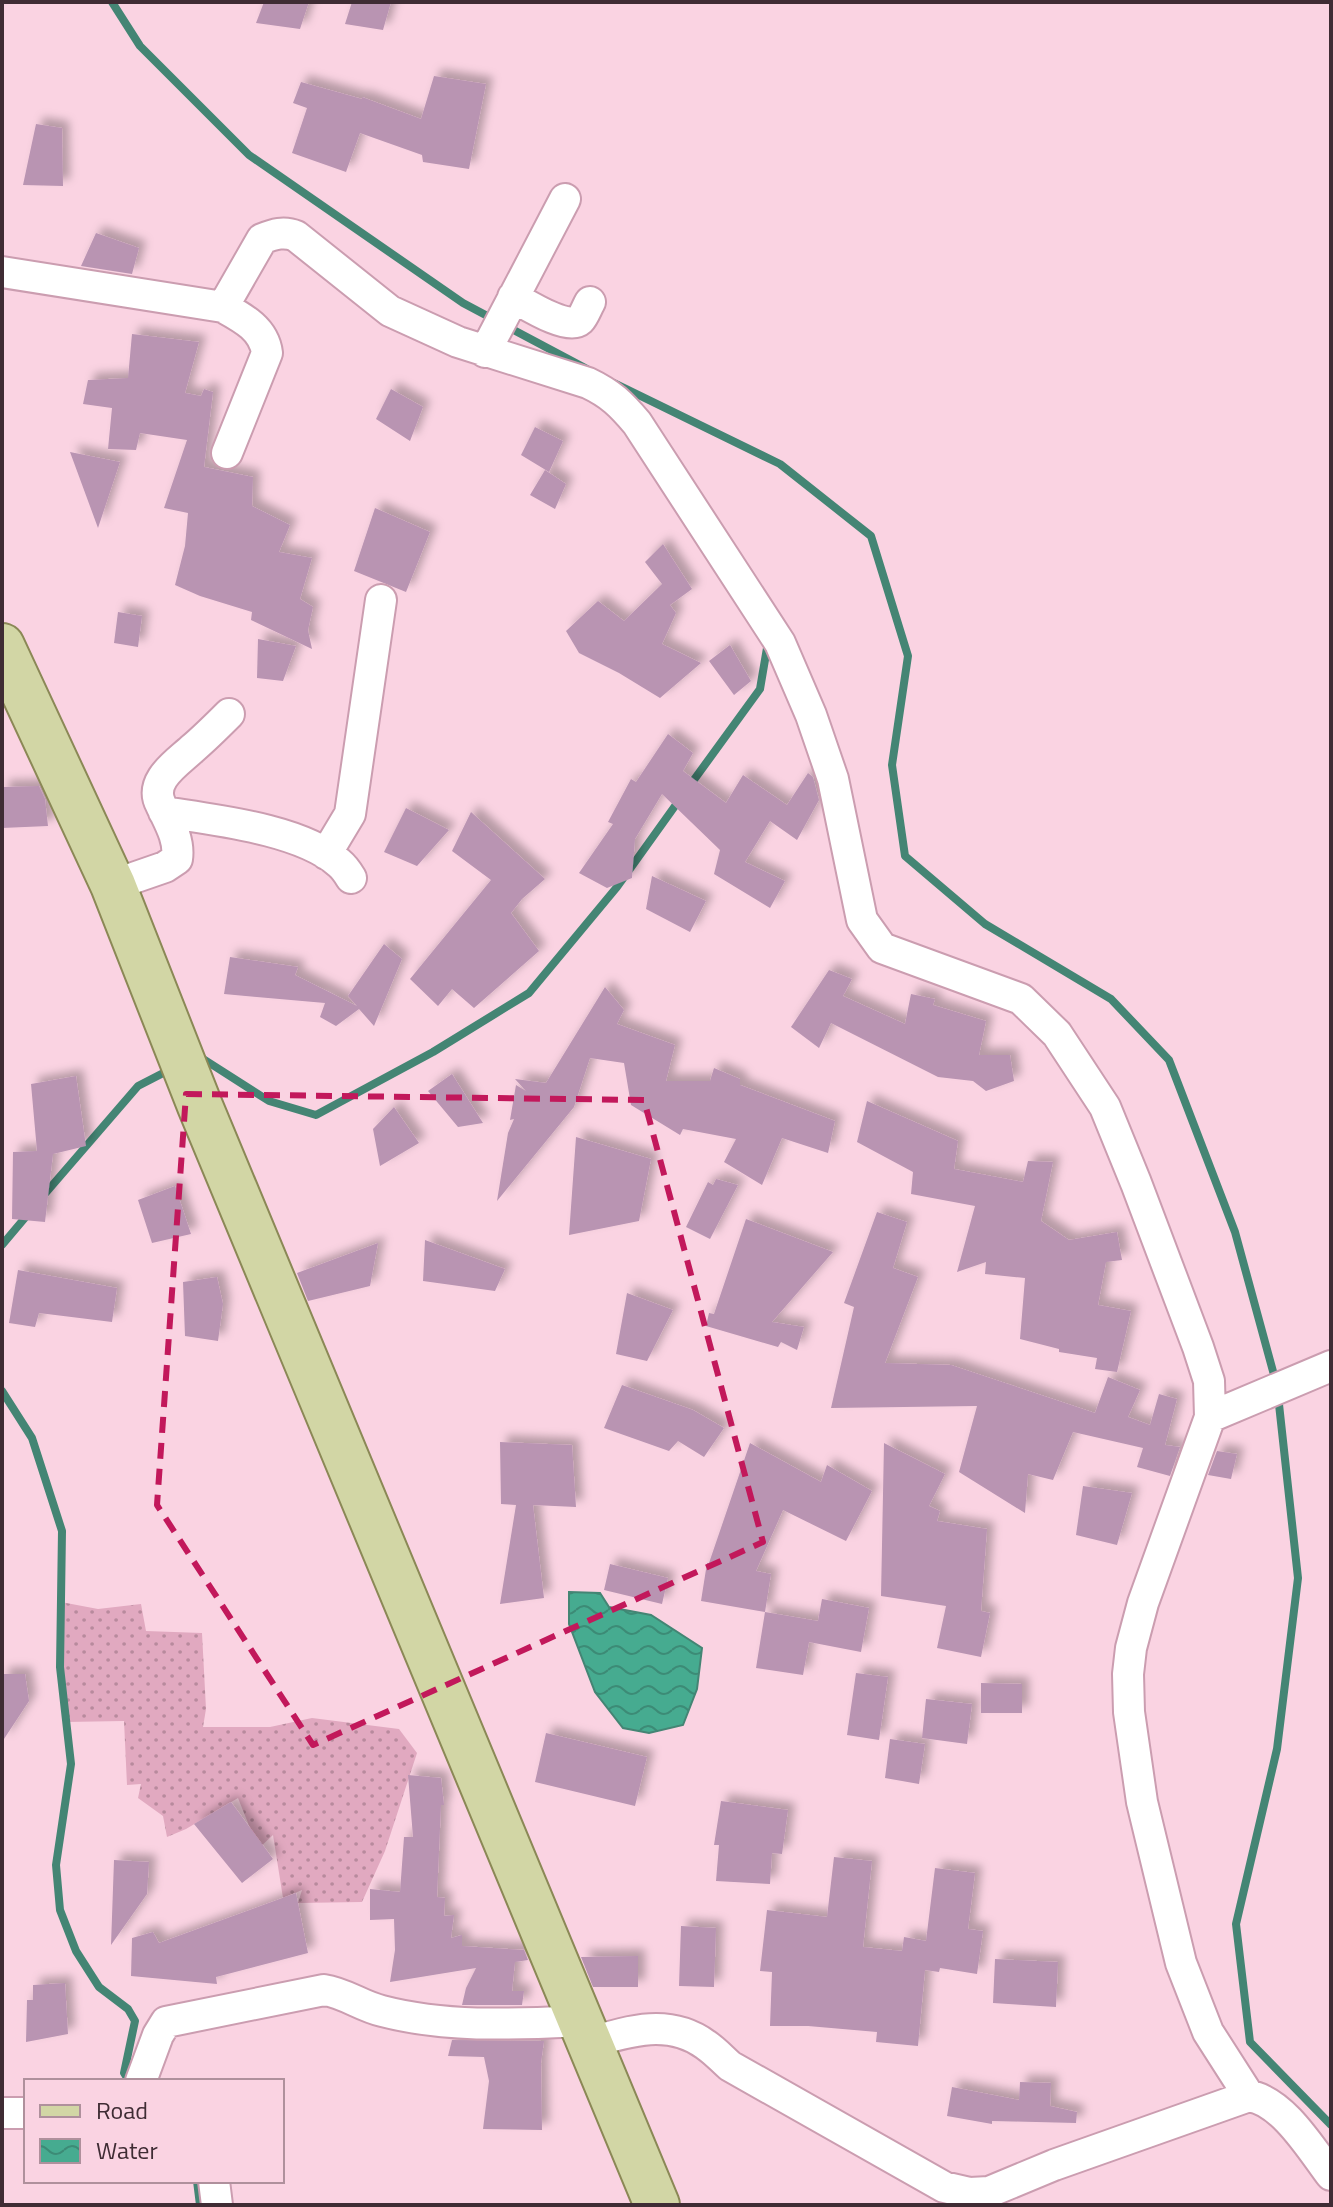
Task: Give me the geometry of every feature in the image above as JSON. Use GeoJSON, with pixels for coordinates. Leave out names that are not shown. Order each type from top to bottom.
{"type":"FeatureCollection","features":[{"type":"Feature","properties":{"kind":"main road"},"geometry":{"type":"LineString","coordinates":[[2,646],[113,885],[200,1106],[657,2205]]}},
{"type":"Feature","properties":{"kind":"street"},"geometry":{"type":"LineString","coordinates":[[488,343],[565,199]]}},
{"type":"Feature","properties":{"kind":"street"},"geometry":{"type":"LineString","coordinates":[[223,307],[262,239],[288,233],[296,236],[390,311],[458,342],[488,343],[588,383],[620,403],[637,423],[780,643],[811,715],[833,779],[862,920],[882,948],[1021,999],[1057,1034],[1105,1107],[1209,1381],[1210,1417],[1143,1603],[1131,1648],[1129,1712],[1142,1802],[1181,1963],[1208,2032],[1249,2096]]}},
{"type":"Feature","properties":{"kind":"street"},"geometry":{"type":"LineString","coordinates":[[2,272],[223,307],[245,319],[265,342],[267,353],[227,453]]}},
{"type":"Feature","properties":{"kind":"street"},"geometry":{"type":"LineString","coordinates":[[511,301],[554,319],[573,323],[580,320],[590,302]]}},
{"type":"Feature","properties":{"kind":"street"},"geometry":{"type":"LineString","coordinates":[[326,854],[350,814],[381,600]]}},
{"type":"Feature","properties":{"kind":"street"},"geometry":{"type":"LineString","coordinates":[[113,885],[165,867],[177,859],[175,836],[157,790],[169,769],[229,714]]}},
{"type":"Feature","properties":{"kind":"street"},"geometry":{"type":"LineString","coordinates":[[164,812],[295,839],[340,863],[351,878]]}},
{"type":"Feature","properties":{"kind":"street"},"geometry":{"type":"LineString","coordinates":[[1210,1417],[1324,1369]]}},
{"type":"Feature","properties":{"kind":"street"},"geometry":{"type":"LineString","coordinates":[[144,2079],[158,2035],[166,2022],[324,1990],[338,1992],[381,2011],[486,2025],[586,2032],[646,2028],[676,2031],[705,2044],[730,2066],[944,2187],[970,2193],[989,2192],[1054,2165],[1249,2096],[1275,2106],[1331,2175]]}},
{"type":"Feature","properties":{"kind":"street"},"geometry":{"type":"LineString","coordinates":[[2,2113],[24,2113]]}},
{"type":"Feature","properties":{"kind":"street"},"geometry":{"type":"LineString","coordinates":[[214,2183],[217,2205]]}},
{"type":"Feature","properties":{"kind":"highlighted area"},"geometry":{"type":"Polygon","coordinates":[[[186,1094],[644,1100],[763,1542],[313,1745],[157,1505],[186,1094]]]}},
{"type":"Feature","properties":{"kind":"shaded area"},"geometry":{"type":"Polygon","coordinates":[[[61,1602],[98,1609],[141,1604],[146,1631],[202,1633],[206,1709],[203,1727],[270,1727],[312,1718],[399,1729],[417,1753],[385,1851],[362,1902],[298,1903],[302,1890],[283,1898],[273,1835],[240,1866],[250,1828],[238,1798],[167,1837],[163,1816],[138,1798],[141,1784],[127,1785],[124,1721],[66,1722],[61,1602]]]}},
{"type":"Feature","properties":{"kind":"water"},"geometry":{"type":"Polygon","coordinates":[[[569,1592],[600,1593],[609,1607],[651,1615],[702,1648],[697,1689],[683,1725],[649,1733],[623,1728],[595,1692],[569,1624],[569,1592]]]}},
{"type":"Feature","properties":{"kind":"building"},"geometry":{"type":"Polygon","coordinates":[[[264,2],[309,2],[300,29],[256,23],[264,2]]]}},
{"type":"Feature","properties":{"kind":"building"},"geometry":{"type":"Polygon","coordinates":[[[352,2],[391,2],[383,30],[345,24],[352,2]]]}},
{"type":"Feature","properties":{"kind":"building"},"geometry":{"type":"Polygon","coordinates":[[[434,76],[486,84],[469,169],[423,162],[422,155],[360,133],[346,172],[292,153],[307,108],[293,103],[301,82],[362,97],[421,119],[434,76]]]}},
{"type":"Feature","properties":{"kind":"building"},"geometry":{"type":"Polygon","coordinates":[[[36,124],[62,128],[63,186],[23,185],[36,124]]]}},
{"type":"Feature","properties":{"kind":"building"},"geometry":{"type":"Polygon","coordinates":[[[96,233],[139,248],[132,274],[81,266],[96,233]]]}},
{"type":"Feature","properties":{"kind":"building"},"geometry":{"type":"Polygon","coordinates":[[[132,334],[199,342],[185,393],[201,396],[204,389],[213,392],[204,467],[253,477],[252,506],[290,525],[279,552],[312,558],[300,599],[313,607],[308,630],[312,649],[251,620],[252,612],[175,585],[185,546],[188,513],[164,508],[187,440],[140,433],[136,450],[108,449],[112,408],[83,404],[88,380],[128,378],[132,334]]]}},
{"type":"Feature","properties":{"kind":"building"},"geometry":{"type":"Polygon","coordinates":[[[391,389],[423,407],[410,441],[376,419],[391,389]]]}},
{"type":"Feature","properties":{"kind":"building"},"geometry":{"type":"Polygon","coordinates":[[[535,427],[563,441],[549,472],[521,455],[535,427]]]}},
{"type":"Feature","properties":{"kind":"building"},"geometry":{"type":"Polygon","coordinates":[[[70,452],[120,462],[98,528],[70,452]]]}},
{"type":"Feature","properties":{"kind":"building"},"geometry":{"type":"Polygon","coordinates":[[[545,470],[566,484],[555,509],[530,495],[545,470]]]}},
{"type":"Feature","properties":{"kind":"building"},"geometry":{"type":"Polygon","coordinates":[[[375,508],[430,532],[406,592],[354,571],[375,508]]]}},
{"type":"Feature","properties":{"kind":"building"},"geometry":{"type":"Polygon","coordinates":[[[663,544],[692,589],[670,605],[676,613],[662,644],[701,663],[660,698],[579,653],[566,631],[598,601],[624,621],[662,584],[645,562],[663,544]]]}},
{"type":"Feature","properties":{"kind":"building"},"geometry":{"type":"Polygon","coordinates":[[[118,612],[142,616],[138,647],[114,643],[118,612]]]}},
{"type":"Feature","properties":{"kind":"building"},"geometry":{"type":"Polygon","coordinates":[[[258,639],[296,646],[283,681],[257,678],[258,639]]]}},
{"type":"Feature","properties":{"kind":"building"},"geometry":{"type":"Polygon","coordinates":[[[730,645],[751,681],[734,695],[709,661],[730,645]]]}},
{"type":"Feature","properties":{"kind":"building"},"geometry":{"type":"Polygon","coordinates":[[[668,734],[693,753],[683,771],[726,803],[743,775],[787,805],[808,773],[813,777],[819,800],[797,840],[770,821],[745,862],[785,881],[770,908],[714,874],[720,850],[662,794],[635,839],[632,878],[607,888],[579,873],[613,824],[608,822],[631,779],[636,782],[668,734]]]}},
{"type":"Feature","properties":{"kind":"building"},"geometry":{"type":"Polygon","coordinates":[[[39,786],[45,799],[48,826],[2,828],[2,787],[39,786]]]}},
{"type":"Feature","properties":{"kind":"building"},"geometry":{"type":"Polygon","coordinates":[[[406,808],[449,830],[417,866],[384,852],[406,808]]]}},
{"type":"Feature","properties":{"kind":"building"},"geometry":{"type":"Polygon","coordinates":[[[471,812],[545,879],[511,913],[539,951],[474,1008],[452,989],[438,1006],[410,979],[491,880],[452,851],[471,812]]]}},
{"type":"Feature","properties":{"kind":"building"},"geometry":{"type":"Polygon","coordinates":[[[652,876],[706,901],[690,932],[646,909],[652,876]]]}},
{"type":"Feature","properties":{"kind":"building"},"geometry":{"type":"Polygon","coordinates":[[[384,944],[402,959],[374,1026],[359,1009],[336,1026],[320,1017],[325,1003],[224,994],[230,957],[298,967],[295,975],[357,1006],[348,996],[384,944]]]}},
{"type":"Feature","properties":{"kind":"building"},"geometry":{"type":"Polygon","coordinates":[[[829,970],[852,979],[843,996],[905,1024],[911,994],[935,999],[933,1005],[986,1021],[979,1055],[1010,1055],[1014,1081],[986,1091],[973,1081],[938,1077],[831,1023],[819,1048],[791,1027],[829,970]]]}},
{"type":"Feature","properties":{"kind":"building"},"geometry":{"type":"Polygon","coordinates":[[[605,987],[624,1010],[617,1024],[675,1045],[666,1081],[710,1081],[714,1068],[740,1079],[740,1085],[835,1121],[828,1153],[782,1138],[762,1185],[724,1162],[736,1139],[683,1129],[680,1135],[631,1105],[624,1063],[590,1058],[574,1107],[497,1201],[508,1133],[514,1119],[510,1120],[516,1085],[526,1091],[515,1079],[546,1083],[605,987]]]}},
{"type":"Feature","properties":{"kind":"building"},"geometry":{"type":"Polygon","coordinates":[[[452,1074],[483,1123],[458,1127],[428,1091],[452,1074]]]}},
{"type":"Feature","properties":{"kind":"building"},"geometry":{"type":"Polygon","coordinates":[[[76,1076],[86,1146],[53,1154],[45,1222],[12,1219],[13,1152],[37,1151],[31,1084],[76,1076]]]}},
{"type":"Feature","properties":{"kind":"building"},"geometry":{"type":"Polygon","coordinates":[[[867,1101],[958,1141],[954,1169],[1023,1182],[1028,1161],[1053,1162],[1041,1221],[1069,1240],[1117,1232],[1122,1260],[1106,1262],[1098,1305],[1131,1311],[1117,1372],[1095,1369],[1097,1358],[1059,1352],[1059,1349],[1020,1339],[1025,1278],[985,1274],[986,1262],[957,1272],[975,1206],[911,1194],[913,1172],[857,1142],[867,1101]]]}},
{"type":"Feature","properties":{"kind":"building"},"geometry":{"type":"Polygon","coordinates":[[[394,1107],[419,1143],[380,1166],[373,1129],[394,1107]]]}},
{"type":"Feature","properties":{"kind":"building"},"geometry":{"type":"Polygon","coordinates":[[[576,1137],[651,1159],[639,1221],[569,1235],[576,1137]]]}},
{"type":"Feature","properties":{"kind":"building"},"geometry":{"type":"Polygon","coordinates":[[[716,1179],[738,1185],[710,1239],[686,1227],[708,1182],[713,1185],[716,1179]]]}},
{"type":"Feature","properties":{"kind":"building"},"geometry":{"type":"Polygon","coordinates":[[[175,1186],[191,1234],[152,1243],[138,1200],[175,1186]]]}},
{"type":"Feature","properties":{"kind":"building"},"geometry":{"type":"Polygon","coordinates":[[[877,1212],[907,1222],[893,1268],[918,1277],[885,1363],[951,1365],[1095,1413],[1108,1377],[1140,1390],[1128,1417],[1150,1425],[1159,1394],[1177,1399],[1165,1445],[1180,1447],[1170,1476],[1137,1467],[1143,1448],[1073,1432],[1053,1480],[1028,1474],[1025,1513],[959,1472],[977,1406],[831,1408],[854,1307],[844,1303],[877,1212]]]}},
{"type":"Feature","properties":{"kind":"building"},"geometry":{"type":"Polygon","coordinates":[[[746,1219],[833,1252],[772,1322],[804,1327],[797,1350],[781,1342],[778,1347],[706,1326],[709,1313],[714,1314],[746,1219]]]}},
{"type":"Feature","properties":{"kind":"building"},"geometry":{"type":"Polygon","coordinates":[[[425,1240],[505,1269],[495,1291],[423,1281],[425,1240]]]}},
{"type":"Feature","properties":{"kind":"building"},"geometry":{"type":"Polygon","coordinates":[[[378,1243],[370,1286],[308,1301],[297,1273],[378,1243]]]}},
{"type":"Feature","properties":{"kind":"building"},"geometry":{"type":"Polygon","coordinates":[[[18,1270],[117,1288],[112,1322],[39,1313],[35,1327],[9,1323],[18,1270]]]}},
{"type":"Feature","properties":{"kind":"building"},"geometry":{"type":"Polygon","coordinates":[[[217,1277],[223,1304],[218,1341],[185,1336],[183,1282],[217,1277]]]}},
{"type":"Feature","properties":{"kind":"building"},"geometry":{"type":"Polygon","coordinates":[[[627,1293],[673,1310],[647,1361],[616,1354],[627,1293]]]}},
{"type":"Feature","properties":{"kind":"building"},"geometry":{"type":"Polygon","coordinates":[[[622,1385],[693,1410],[724,1428],[704,1457],[678,1441],[669,1451],[604,1428],[622,1385]]]}},
{"type":"Feature","properties":{"kind":"building"},"geometry":{"type":"Polygon","coordinates":[[[500,1442],[572,1445],[576,1507],[533,1505],[544,1598],[500,1604],[516,1505],[501,1504],[500,1442]]]}},
{"type":"Feature","properties":{"kind":"building"},"geometry":{"type":"Polygon","coordinates":[[[750,1443],[821,1482],[827,1465],[872,1491],[846,1541],[783,1510],[756,1571],[771,1574],[765,1612],[701,1601],[707,1563],[750,1443]]]}},
{"type":"Feature","properties":{"kind":"building"},"geometry":{"type":"Polygon","coordinates":[[[884,1443],[945,1474],[929,1506],[940,1511],[937,1521],[987,1529],[981,1611],[990,1613],[981,1657],[937,1648],[946,1606],[881,1596],[884,1443]]]}},
{"type":"Feature","properties":{"kind":"building"},"geometry":{"type":"Polygon","coordinates":[[[1217,1451],[1237,1454],[1231,1479],[1208,1475],[1217,1451]]]}},
{"type":"Feature","properties":{"kind":"building"},"geometry":{"type":"Polygon","coordinates":[[[1083,1486],[1132,1493],[1117,1545],[1076,1535],[1083,1486]]]}},
{"type":"Feature","properties":{"kind":"building"},"geometry":{"type":"Polygon","coordinates":[[[610,1564],[668,1578],[662,1604],[604,1590],[610,1564]]]}},
{"type":"Feature","properties":{"kind":"building"},"geometry":{"type":"Polygon","coordinates":[[[822,1599],[869,1608],[861,1652],[809,1642],[803,1675],[756,1668],[765,1612],[818,1621],[822,1599]]]}},
{"type":"Feature","properties":{"kind":"building"},"geometry":{"type":"Polygon","coordinates":[[[856,1673],[888,1677],[879,1740],[847,1735],[856,1673]]]}},
{"type":"Feature","properties":{"kind":"building"},"geometry":{"type":"Polygon","coordinates":[[[2,1674],[25,1674],[29,1701],[2,1742],[2,1674]]]}},
{"type":"Feature","properties":{"kind":"building"},"geometry":{"type":"Polygon","coordinates":[[[981,1683],[1022,1684],[1022,1713],[981,1713],[981,1683]]]}},
{"type":"Feature","properties":{"kind":"building"},"geometry":{"type":"Polygon","coordinates":[[[926,1699],[972,1704],[967,1744],[922,1738],[926,1699]]]}},
{"type":"Feature","properties":{"kind":"building"},"geometry":{"type":"Polygon","coordinates":[[[546,1733],[647,1757],[635,1806],[535,1782],[546,1733]]]}},
{"type":"Feature","properties":{"kind":"building"},"geometry":{"type":"Polygon","coordinates":[[[890,1739],[925,1744],[919,1784],[885,1778],[890,1739]]]}},
{"type":"Feature","properties":{"kind":"building"},"geometry":{"type":"Polygon","coordinates":[[[408,1775],[441,1778],[444,1805],[441,1805],[437,1897],[445,1898],[444,1916],[454,1915],[451,1938],[462,1935],[462,1946],[524,1950],[528,1960],[515,1962],[512,1991],[524,1991],[522,2005],[462,2005],[476,1968],[390,1982],[395,1950],[394,1919],[370,1920],[370,1889],[400,1892],[404,1837],[413,1837],[408,1775]]]}},
{"type":"Feature","properties":{"kind":"building"},"geometry":{"type":"Polygon","coordinates":[[[721,1801],[788,1810],[782,1854],[772,1853],[770,1884],[716,1881],[719,1845],[714,1845],[721,1801]]]}},
{"type":"Feature","properties":{"kind":"building"},"geometry":{"type":"Polygon","coordinates":[[[231,1802],[273,1859],[242,1883],[194,1824],[231,1802]]]}},
{"type":"Feature","properties":{"kind":"building"},"geometry":{"type":"Polygon","coordinates":[[[834,1857],[872,1861],[863,1947],[902,1951],[904,1937],[926,1941],[935,1868],[975,1873],[968,1929],[983,1931],[977,1974],[940,1968],[939,1972],[925,1970],[918,2046],[876,2042],[877,2032],[770,2026],[772,1972],[760,1971],[767,1910],[827,1917],[834,1857]]]}},
{"type":"Feature","properties":{"kind":"building"},"geometry":{"type":"Polygon","coordinates":[[[114,1860],[149,1862],[147,1894],[111,1945],[114,1860]]]}},
{"type":"Feature","properties":{"kind":"building"},"geometry":{"type":"Polygon","coordinates":[[[296,1893],[308,1953],[216,1977],[217,1984],[131,1976],[132,1938],[153,1932],[159,1943],[296,1893]]]}},
{"type":"Feature","properties":{"kind":"building"},"geometry":{"type":"Polygon","coordinates":[[[681,1926],[716,1928],[714,1987],[679,1986],[681,1926]]]}},
{"type":"Feature","properties":{"kind":"building"},"geometry":{"type":"Polygon","coordinates":[[[638,1956],[638,1987],[593,1987],[581,1957],[638,1956]]]}},
{"type":"Feature","properties":{"kind":"building"},"geometry":{"type":"Polygon","coordinates":[[[995,1959],[1058,1962],[1056,2007],[993,2003],[995,1959]]]}},
{"type":"Feature","properties":{"kind":"building"},"geometry":{"type":"Polygon","coordinates":[[[65,1983],[68,2034],[26,2042],[27,2000],[33,2000],[33,1985],[65,1983]]]}},
{"type":"Feature","properties":{"kind":"building"},"geometry":{"type":"Polygon","coordinates":[[[452,2040],[544,2041],[541,2063],[542,2130],[483,2129],[489,2081],[484,2057],[448,2056],[452,2040]]]}},
{"type":"Feature","properties":{"kind":"building"},"geometry":{"type":"Polygon","coordinates":[[[1020,2082],[1051,2083],[1050,2106],[1077,2112],[1076,2123],[992,2121],[992,2124],[947,2116],[952,2087],[1019,2100],[1020,2082]]]}},
{"type":"Feature","properties":{"kind":"waterway"},"geometry":{"type":"LineString","coordinates":[[112,2],[140,46],[249,155],[463,303],[587,369]]}},
{"type":"Feature","properties":{"kind":"waterway"},"geometry":{"type":"LineString","coordinates":[[614,383],[780,464],[871,536],[908,656],[892,765],[905,856],[985,924],[1111,999],[1169,1060],[1235,1232],[1277,1386],[1298,1578],[1277,1749],[1236,1924],[1250,2042],[1331,2125]]}},
{"type":"Feature","properties":{"kind":"waterway"},"geometry":{"type":"LineString","coordinates":[[688,788],[760,689],[768,642]]}},
{"type":"Feature","properties":{"kind":"waterway"},"geometry":{"type":"LineString","coordinates":[[197,1055],[269,1101],[316,1115],[433,1052],[529,993],[617,887],[680,799]]}},
{"type":"Feature","properties":{"kind":"waterway"},"geometry":{"type":"LineString","coordinates":[[43,1196],[138,1086],[171,1069]]}},
{"type":"Feature","properties":{"kind":"waterway"},"geometry":{"type":"LineString","coordinates":[[2,1245],[29,1213]]}},
{"type":"Feature","properties":{"kind":"waterway"},"geometry":{"type":"LineString","coordinates":[[2,1391],[32,1438],[62,1531],[60,1667],[71,1764],[56,1865],[60,1910],[76,1951],[99,1987],[128,2009],[135,2021],[124,2073],[128,2079]]}},
{"type":"Feature","properties":{"kind":"waterway"},"geometry":{"type":"LineString","coordinates":[[197,2183],[200,2205]]}}]}
